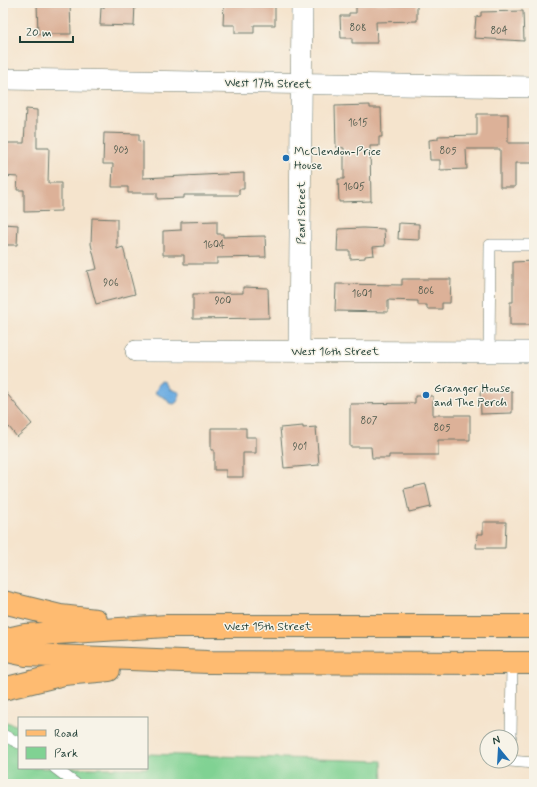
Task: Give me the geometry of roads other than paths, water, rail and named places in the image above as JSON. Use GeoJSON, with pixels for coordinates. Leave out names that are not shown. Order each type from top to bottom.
{"type":"FeatureCollection","features":[{"type":"Feature","properties":{"kind":"main road"},"geometry":{"type":"LineString","coordinates":[[3,602],[60,616],[167,626]]}},
{"type":"Feature","properties":{"kind":"main road","name":"West 15th Street"},"geometry":{"type":"LineString","coordinates":[[3,640],[25,635],[167,626],[534,626]]}},
{"type":"Feature","properties":{"kind":"main road"},"geometry":{"type":"LineString","coordinates":[[3,650],[26,655],[208,662],[534,663]]}},
{"type":"Feature","properties":{"kind":"main road"},"geometry":{"type":"LineString","coordinates":[[3,689],[64,674],[208,662]]}},
{"type":"Feature","properties":{"kind":"street","name":"Pearl Street"},"geometry":{"type":"LineString","coordinates":[[300,351],[302,3]]}},
{"type":"Feature","properties":{"kind":"street","name":"West 17th Street"},"geometry":{"type":"LineString","coordinates":[[3,79],[98,79],[302,84],[534,86]]}},
{"type":"Feature","properties":{"kind":"street","name":"West 16th Street"},"geometry":{"type":"LineString","coordinates":[[136,351],[534,352]]}},
{"type":"Feature","properties":{"kind":"lane"},"geometry":{"type":"LineString","coordinates":[[489,352],[490,245],[534,245]]}},
{"type":"Feature","properties":{"kind":"lane"},"geometry":{"type":"LineString","coordinates":[[510,729],[512,663]]}},
{"type":"Feature","properties":{"kind":"lane"},"geometry":{"type":"LineString","coordinates":[[3,735],[18,742]]}},
{"type":"Feature","properties":{"kind":"lane"},"geometry":{"type":"LineString","coordinates":[[519,762],[534,763]]}},
{"type":"Feature","properties":{"kind":"lane"},"geometry":{"type":"LineString","coordinates":[[56,769],[76,784]]}},
{"type":"Feature","properties":{"kind":"water"},"geometry":{"type":"Polygon","coordinates":[[[164,382],[167,383],[170,389],[179,392],[180,394],[177,402],[174,404],[169,403],[167,399],[155,393],[159,384],[164,382]]]}},
{"type":"Feature","properties":{"kind":"place","name":"McClendon-Price House"},"geometry":{"type":"Point","coordinates":[286,158]}},
{"type":"Feature","properties":{"kind":"place","name":"Granger House and The Perch"},"geometry":{"type":"Point","coordinates":[426,395]}}]}
